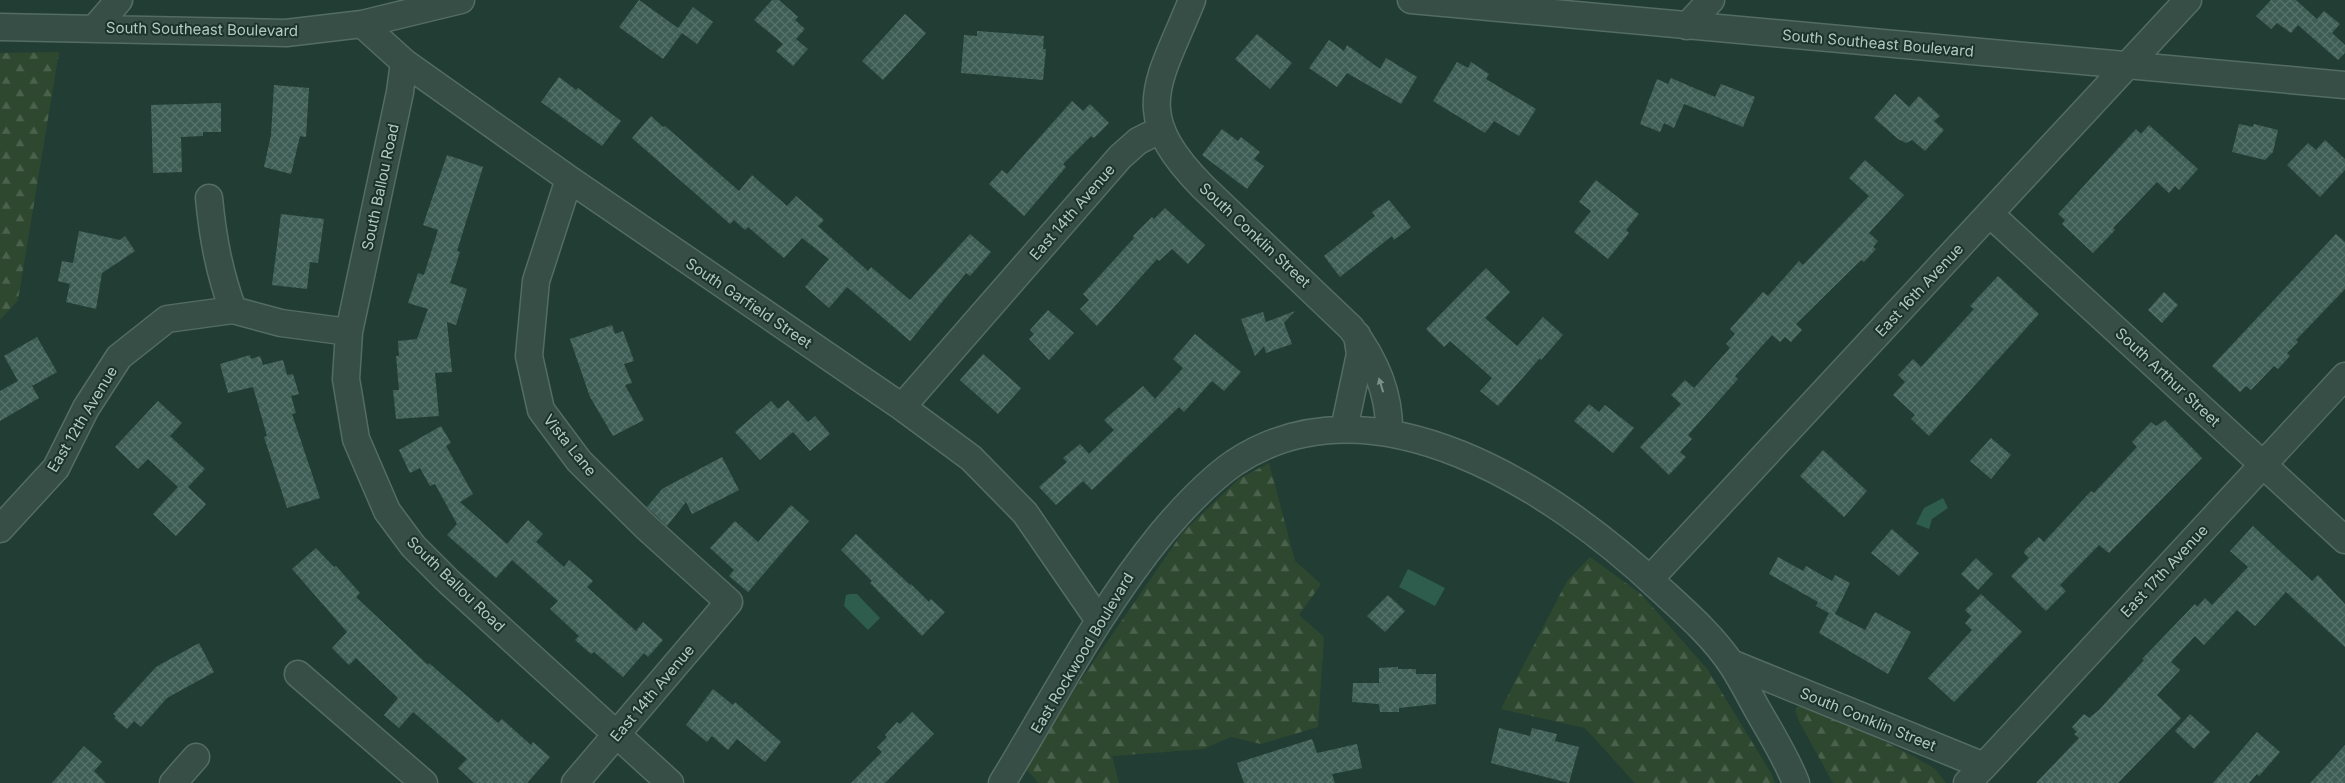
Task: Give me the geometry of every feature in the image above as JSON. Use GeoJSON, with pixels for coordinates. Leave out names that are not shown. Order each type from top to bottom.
{"type":"FeatureCollection","features":[{"type":"Feature","properties":{"kind":"street"},"geometry":{"type":"LineString","coordinates":[[95,28],[119,0]]}},
{"type":"Feature","properties":{"kind":"street","name":"South Southeast Boulevard"},"geometry":{"type":"LineString","coordinates":[[0,27],[286,33],[362,24],[461,0]]}},
{"type":"Feature","properties":{"kind":"street"},"geometry":{"type":"LineString","coordinates":[[1160,130],[1156,103],[1159,83],[1192,0]]}},
{"type":"Feature","properties":{"kind":"street","name":"South Southeast Boulevard"},"geometry":{"type":"LineString","coordinates":[[1411,0],[2345,85]]}},
{"type":"Feature","properties":{"kind":"street"},"geometry":{"type":"LineString","coordinates":[[1687,26],[1711,0]]}},
{"type":"Feature","properties":{"kind":"street","name":"East 16th Avenue"},"geometry":{"type":"LineString","coordinates":[[1650,578],[2188,0]]}},
{"type":"Feature","properties":{"kind":"street","name":"South Garfield Street"},"geometry":{"type":"LineString","coordinates":[[362,24],[404,62],[971,458],[1025,513],[1098,619]]}},
{"type":"Feature","properties":{"kind":"street","name":"South Ballou Road"},"geometry":{"type":"LineString","coordinates":[[404,62],[400,92],[349,332],[346,379],[356,439],[387,511],[413,546],[670,783]]}},
{"type":"Feature","properties":{"kind":"street","name":"South Conklin Street"},"geometry":{"type":"LineString","coordinates":[[1160,130],[1174,155],[1192,176],[1339,315],[1357,335],[1378,376],[1389,412],[1389,432]]}},
{"type":"Feature","properties":{"kind":"street","name":"East 14th Avenue"},"geometry":{"type":"LineString","coordinates":[[902,408],[1120,157],[1138,141],[1160,130]]}},
{"type":"Feature","properties":{"kind":"street","name":"Vista Lane"},"geometry":{"type":"LineString","coordinates":[[569,179],[536,281],[529,356],[541,410],[579,461],[646,527],[729,602]]}},
{"type":"Feature","properties":{"kind":"street"},"geometry":{"type":"LineString","coordinates":[[209,198],[214,246],[220,276],[233,310]]}},
{"type":"Feature","properties":{"kind":"street","name":"South Arthur Street"},"geometry":{"type":"LineString","coordinates":[[1990,214],[2345,540]]}},
{"type":"Feature","properties":{"kind":"street","name":"East 12th Avenue"},"geometry":{"type":"LineString","coordinates":[[0,529],[56,468],[86,408],[119,357],[167,319],[233,310],[281,323],[349,332]]}},
{"type":"Feature","properties":{"kind":"street"},"geometry":{"type":"LineString","coordinates":[[1344,429],[1360,354],[1357,335]]}},
{"type":"Feature","properties":{"kind":"street","name":"East 17th Avenue"},"geometry":{"type":"LineString","coordinates":[[1975,775],[2345,376]]}},
{"type":"Feature","properties":{"kind":"street","name":"East Rockwood Boulevard"},"geometry":{"type":"LineString","coordinates":[[1002,783],[1098,619],[1135,566],[1189,502],[1225,470],[1256,451],[1281,440],[1309,434],[1344,429],[1389,432],[1450,451],[1522,486],[1588,528],[1650,578],[1689,616],[1731,663]]}},
{"type":"Feature","properties":{"kind":"street","name":"East 14th Avenue"},"geometry":{"type":"LineString","coordinates":[[575,783],[729,602]]}},
{"type":"Feature","properties":{"kind":"street"},"geometry":{"type":"LineString","coordinates":[[1731,663],[1789,765],[1796,783]]}},
{"type":"Feature","properties":{"kind":"street","name":"South Conklin Street"},"geometry":{"type":"LineString","coordinates":[[1731,663],[1975,775]]}},
{"type":"Feature","properties":{"kind":"street"},"geometry":{"type":"LineString","coordinates":[[298,674],[424,783]]}},
{"type":"Feature","properties":{"kind":"street"},"geometry":{"type":"LineString","coordinates":[[173,783],[196,757]]}},
{"type":"Feature","properties":{"kind":"green space"},"geometry":{"type":"Polygon","coordinates":[[[59,52],[18,300],[0,320],[0,53],[59,52]]]}},
{"type":"Feature","properties":{"kind":"green space"},"geometry":{"type":"Polygon","coordinates":[[[1269,463],[1295,561],[1321,584],[1299,615],[1324,637],[1318,727],[1261,744],[1231,737],[1203,749],[1112,756],[1119,783],[1039,783],[1026,769],[1076,687],[1183,532],[1239,479],[1269,463]]]}},
{"type":"Feature","properties":{"kind":"green space"},"geometry":{"type":"Polygon","coordinates":[[[1590,557],[1641,594],[1708,670],[1771,773],[1775,783],[1635,783],[1585,728],[1501,709],[1567,581],[1590,557]]]}},
{"type":"Feature","properties":{"kind":"green space"},"geometry":{"type":"Polygon","coordinates":[[[1800,704],[1810,704],[1915,757],[1935,769],[1946,783],[1833,783],[1799,721],[1795,711],[1800,704]]]}},
{"type":"Feature","properties":{"kind":"shaded area"},"geometry":{"type":"Polygon","coordinates":[[[1943,498],[1948,508],[1932,519],[1929,529],[1916,524],[1924,508],[1943,498]]]}},
{"type":"Feature","properties":{"kind":"shaded area"},"geometry":{"type":"Polygon","coordinates":[[[1408,569],[1445,588],[1435,606],[1399,587],[1408,569]]]}},
{"type":"Feature","properties":{"kind":"shaded area"},"geometry":{"type":"Polygon","coordinates":[[[857,594],[880,618],[868,630],[844,606],[846,595],[857,594]]]}},
{"type":"Feature","properties":{"kind":"building"},"geometry":{"type":"Polygon","coordinates":[[[639,0],[678,28],[693,7],[713,22],[697,44],[682,33],[663,59],[619,27],[639,0]]]}},
{"type":"Feature","properties":{"kind":"building"},"geometry":{"type":"Polygon","coordinates":[[[772,0],[779,0],[798,17],[795,20],[805,29],[796,39],[808,49],[793,66],[776,51],[783,44],[754,20],[772,0]]]}},
{"type":"Feature","properties":{"kind":"building"},"geometry":{"type":"Polygon","coordinates":[[[2271,0],[2296,0],[2317,19],[2324,11],[2340,24],[2332,33],[2345,45],[2345,53],[2338,60],[2298,25],[2291,33],[2277,23],[2271,29],[2256,16],[2271,0]]]}},
{"type":"Feature","properties":{"kind":"building"},"geometry":{"type":"Polygon","coordinates":[[[905,14],[926,33],[883,80],[862,61],[905,14]]]}},
{"type":"Feature","properties":{"kind":"building"},"geometry":{"type":"Polygon","coordinates":[[[977,31],[1044,36],[1043,49],[1046,49],[1043,80],[961,73],[964,35],[977,36],[977,31]]]}},
{"type":"Feature","properties":{"kind":"building"},"geometry":{"type":"Polygon","coordinates":[[[1257,34],[1292,63],[1270,89],[1235,59],[1257,34]]]}},
{"type":"Feature","properties":{"kind":"building"},"geometry":{"type":"Polygon","coordinates":[[[1329,40],[1344,51],[1347,45],[1380,69],[1386,58],[1417,77],[1401,104],[1347,73],[1337,87],[1309,68],[1329,40]]]}},
{"type":"Feature","properties":{"kind":"building"},"geometry":{"type":"Polygon","coordinates":[[[1457,62],[1468,68],[1471,62],[1489,74],[1486,79],[1536,109],[1519,136],[1494,121],[1485,133],[1433,101],[1457,62]]]}},
{"type":"Feature","properties":{"kind":"building"},"geometry":{"type":"Polygon","coordinates":[[[559,77],[576,90],[578,88],[621,121],[602,146],[541,102],[559,77]]]}},
{"type":"Feature","properties":{"kind":"building"},"geometry":{"type":"Polygon","coordinates":[[[1671,78],[1715,97],[1721,84],[1755,97],[1743,127],[1684,104],[1674,128],[1664,123],[1660,132],[1640,124],[1657,79],[1668,84],[1671,78]]]}},
{"type":"Feature","properties":{"kind":"building"},"geometry":{"type":"Polygon","coordinates":[[[274,85],[309,88],[306,137],[300,136],[291,174],[264,167],[271,135],[274,85]]]}},
{"type":"Feature","properties":{"kind":"building"},"geometry":{"type":"Polygon","coordinates":[[[1895,94],[1909,107],[1919,96],[1940,116],[1934,121],[1944,130],[1925,151],[1912,140],[1906,143],[1898,139],[1874,118],[1895,94]]]}},
{"type":"Feature","properties":{"kind":"building"},"geometry":{"type":"Polygon","coordinates":[[[1072,101],[1083,111],[1090,104],[1109,123],[1094,138],[1091,136],[1063,164],[1066,167],[1024,216],[989,184],[1002,170],[1007,174],[1072,101]]]}},
{"type":"Feature","properties":{"kind":"building"},"geometry":{"type":"Polygon","coordinates":[[[221,103],[221,132],[203,132],[203,136],[181,137],[182,172],[153,173],[151,105],[221,103]]]}},
{"type":"Feature","properties":{"kind":"building"},"geometry":{"type":"Polygon","coordinates":[[[651,116],[739,191],[752,175],[787,206],[796,196],[824,220],[818,226],[868,271],[871,267],[910,300],[970,234],[991,252],[970,276],[966,273],[910,341],[847,287],[829,308],[805,287],[829,259],[802,238],[784,258],[748,227],[745,230],[734,220],[730,224],[632,138],[651,116]]]}},
{"type":"Feature","properties":{"kind":"building"},"geometry":{"type":"Polygon","coordinates":[[[2239,124],[2253,127],[2254,124],[2278,130],[2273,152],[2265,160],[2232,152],[2239,124]]]}},
{"type":"Feature","properties":{"kind":"building"},"geometry":{"type":"Polygon","coordinates":[[[2149,125],[2198,169],[2179,190],[2175,186],[2169,193],[2157,182],[2113,228],[2115,230],[2093,253],[2062,224],[2065,220],[2058,214],[2136,129],[2141,134],[2149,125]]]}},
{"type":"Feature","properties":{"kind":"building"},"geometry":{"type":"Polygon","coordinates":[[[1222,129],[1238,141],[1241,137],[1260,152],[1254,159],[1264,166],[1247,189],[1202,155],[1222,129]]]}},
{"type":"Feature","properties":{"kind":"building"},"geometry":{"type":"Polygon","coordinates":[[[2325,140],[2345,159],[2345,170],[2320,197],[2287,165],[2308,143],[2316,150],[2325,140]]]}},
{"type":"Feature","properties":{"kind":"building"},"geometry":{"type":"Polygon","coordinates":[[[447,155],[483,167],[457,251],[460,252],[450,283],[467,289],[456,325],[447,322],[452,372],[435,373],[439,416],[396,419],[393,390],[399,390],[396,356],[399,356],[398,341],[417,339],[428,309],[408,303],[418,273],[424,275],[438,230],[423,225],[447,155]]]}},
{"type":"Feature","properties":{"kind":"building"},"geometry":{"type":"Polygon","coordinates":[[[1865,160],[1904,195],[1869,233],[1878,241],[1873,247],[1876,249],[1864,262],[1861,260],[1796,324],[1802,330],[1791,342],[1785,337],[1780,342],[1772,335],[1735,376],[1738,379],[1688,435],[1692,439],[1680,452],[1686,457],[1669,475],[1640,447],[1681,404],[1671,395],[1685,380],[1694,388],[1730,348],[1726,344],[1735,334],[1730,329],[1763,292],[1768,296],[1799,261],[1803,265],[1869,196],[1849,178],[1865,160]]]}},
{"type":"Feature","properties":{"kind":"building"},"geometry":{"type":"Polygon","coordinates":[[[1596,180],[1639,214],[1626,230],[1629,233],[1608,259],[1574,232],[1591,211],[1579,202],[1596,180]]]}},
{"type":"Feature","properties":{"kind":"building"},"geometry":{"type":"Polygon","coordinates":[[[1389,200],[1411,227],[1394,240],[1392,236],[1340,277],[1324,256],[1375,216],[1372,212],[1389,200]]]}},
{"type":"Feature","properties":{"kind":"building"},"geometry":{"type":"Polygon","coordinates":[[[1165,208],[1205,245],[1188,264],[1172,249],[1159,261],[1157,259],[1097,326],[1080,309],[1089,300],[1083,294],[1134,238],[1133,236],[1152,217],[1154,219],[1165,208]]]}},
{"type":"Feature","properties":{"kind":"building"},"geometry":{"type":"Polygon","coordinates":[[[281,214],[324,219],[318,263],[310,262],[307,289],[272,285],[281,214]]]}},
{"type":"Feature","properties":{"kind":"building"},"geometry":{"type":"Polygon","coordinates":[[[79,231],[120,240],[125,236],[135,251],[102,273],[96,309],[66,302],[70,284],[58,281],[62,261],[73,263],[79,231]]]}},
{"type":"Feature","properties":{"kind":"building"},"geometry":{"type":"Polygon","coordinates":[[[2336,234],[2345,242],[2345,289],[2296,340],[2298,342],[2287,353],[2290,356],[2278,369],[2274,366],[2251,390],[2246,386],[2240,392],[2212,366],[2336,234]]]}},
{"type":"Feature","properties":{"kind":"building"},"geometry":{"type":"Polygon","coordinates":[[[1486,268],[1510,292],[1485,318],[1517,346],[1543,317],[1563,335],[1498,406],[1480,391],[1492,378],[1450,341],[1444,347],[1426,329],[1486,268]]]}},
{"type":"Feature","properties":{"kind":"building"},"geometry":{"type":"Polygon","coordinates":[[[1998,276],[2039,314],[1929,436],[1911,419],[1915,415],[1893,395],[1905,382],[1898,375],[1913,359],[1921,367],[1974,309],[1970,306],[1998,276]]]}},
{"type":"Feature","properties":{"kind":"building"},"geometry":{"type":"Polygon","coordinates":[[[2164,292],[2178,305],[2162,323],[2148,310],[2164,292]]]}},
{"type":"Feature","properties":{"kind":"building"},"geometry":{"type":"Polygon","coordinates":[[[1048,310],[1074,333],[1049,360],[1029,339],[1034,334],[1030,330],[1048,310]]]}},
{"type":"Feature","properties":{"kind":"building"},"geometry":{"type":"Polygon","coordinates":[[[1295,311],[1284,323],[1292,344],[1266,353],[1264,346],[1255,356],[1241,319],[1263,312],[1266,322],[1295,311]]]}},
{"type":"Feature","properties":{"kind":"building"},"geometry":{"type":"Polygon","coordinates":[[[612,325],[615,334],[623,331],[634,361],[624,364],[632,383],[625,385],[644,420],[613,436],[590,397],[570,339],[612,325]]]}},
{"type":"Feature","properties":{"kind":"building"},"geometry":{"type":"Polygon","coordinates":[[[1195,334],[1241,372],[1224,391],[1212,381],[1184,412],[1179,407],[1092,490],[1083,481],[1056,505],[1039,487],[1067,462],[1063,458],[1080,444],[1089,454],[1114,430],[1104,420],[1143,386],[1155,399],[1183,368],[1173,359],[1195,334]]]}},
{"type":"Feature","properties":{"kind":"building"},"geometry":{"type":"Polygon","coordinates":[[[37,337],[57,372],[32,386],[39,398],[0,421],[0,391],[18,381],[4,356],[37,337]]]}},
{"type":"Feature","properties":{"kind":"building"},"geometry":{"type":"Polygon","coordinates":[[[983,354],[1021,388],[998,414],[960,380],[983,354]]]}},
{"type":"Feature","properties":{"kind":"building"},"geometry":{"type":"Polygon","coordinates":[[[250,355],[251,359],[260,356],[263,365],[283,360],[287,375],[293,374],[299,394],[291,396],[296,413],[292,414],[320,498],[287,508],[264,437],[267,436],[253,387],[228,393],[220,364],[250,355]]]}},
{"type":"Feature","properties":{"kind":"building"},"geometry":{"type":"Polygon","coordinates":[[[788,400],[808,422],[815,416],[830,434],[810,451],[793,432],[760,460],[735,432],[771,401],[778,409],[788,400]]]}},
{"type":"Feature","properties":{"kind":"building"},"geometry":{"type":"Polygon","coordinates":[[[158,401],[182,423],[170,436],[205,469],[188,487],[206,504],[176,536],[153,514],[178,487],[148,459],[138,469],[115,447],[158,401]]]}},
{"type":"Feature","properties":{"kind":"building"},"geometry":{"type":"Polygon","coordinates":[[[1589,404],[1599,412],[1605,405],[1634,428],[1613,453],[1574,421],[1589,404]]]}},
{"type":"Feature","properties":{"kind":"building"},"geometry":{"type":"Polygon","coordinates":[[[2165,420],[2202,458],[2109,553],[2099,545],[2060,585],[2066,591],[2046,611],[2011,576],[2029,558],[2024,553],[2025,550],[2039,537],[2044,542],[2091,491],[2094,493],[2137,447],[2132,442],[2151,422],[2156,426],[2165,420]]]}},
{"type":"Feature","properties":{"kind":"building"},"geometry":{"type":"Polygon","coordinates":[[[441,426],[451,443],[446,446],[473,494],[460,502],[507,544],[528,520],[543,534],[536,542],[564,567],[569,560],[593,581],[587,587],[636,631],[643,622],[663,640],[648,657],[644,653],[623,677],[594,652],[591,654],[575,640],[579,636],[550,609],[558,601],[512,560],[496,578],[447,535],[457,524],[435,484],[430,486],[420,468],[410,473],[399,450],[441,426]]]}},
{"type":"Feature","properties":{"kind":"building"},"geometry":{"type":"Polygon","coordinates":[[[1991,438],[2011,455],[1991,479],[1970,461],[1991,438]]]}},
{"type":"Feature","properties":{"kind":"building"},"geometry":{"type":"Polygon","coordinates":[[[1823,450],[1867,491],[1844,517],[1800,476],[1823,450]]]}},
{"type":"Feature","properties":{"kind":"building"},"geometry":{"type":"Polygon","coordinates":[[[722,457],[739,490],[692,514],[686,502],[667,526],[647,507],[662,489],[722,457]]]}},
{"type":"Feature","properties":{"kind":"building"},"geometry":{"type":"Polygon","coordinates":[[[791,505],[809,521],[748,592],[729,576],[734,570],[710,548],[735,521],[758,542],[791,505]]]}},
{"type":"Feature","properties":{"kind":"building"},"geometry":{"type":"Polygon","coordinates":[[[2253,526],[2312,581],[2318,575],[2345,604],[2345,647],[2286,592],[2255,626],[2237,610],[2204,645],[2195,636],[2171,662],[2180,670],[2157,695],[2181,718],[2118,783],[2036,783],[2079,738],[2074,734],[2077,732],[2072,727],[2084,714],[2089,718],[2099,710],[2144,660],[2142,659],[2195,604],[2197,607],[2205,598],[2212,605],[2248,567],[2230,551],[2253,526]]]}},
{"type":"Feature","properties":{"kind":"building"},"geometry":{"type":"Polygon","coordinates":[[[1892,529],[1919,553],[1899,576],[1871,553],[1892,529]]]}},
{"type":"Feature","properties":{"kind":"building"},"geometry":{"type":"Polygon","coordinates":[[[856,534],[929,602],[931,599],[945,612],[922,636],[870,583],[872,581],[841,550],[856,534]]]}},
{"type":"Feature","properties":{"kind":"building"},"geometry":{"type":"Polygon","coordinates":[[[316,548],[334,567],[336,566],[360,593],[356,597],[428,665],[429,663],[498,723],[502,719],[531,745],[533,742],[550,757],[527,783],[474,783],[458,768],[467,759],[413,712],[399,728],[384,715],[398,698],[356,658],[349,665],[332,648],[347,632],[292,569],[316,548]]]}},
{"type":"Feature","properties":{"kind":"building"},"geometry":{"type":"Polygon","coordinates":[[[1778,557],[1803,571],[1806,566],[1832,581],[1835,575],[1850,583],[1835,614],[1865,630],[1875,612],[1911,632],[1888,674],[1819,633],[1829,613],[1816,606],[1818,602],[1769,574],[1778,557]]]}},
{"type":"Feature","properties":{"kind":"building"},"geometry":{"type":"Polygon","coordinates":[[[1976,558],[1993,574],[1978,590],[1961,574],[1976,558]]]}},
{"type":"Feature","properties":{"kind":"building"},"geometry":{"type":"Polygon","coordinates":[[[1981,594],[2022,632],[1954,702],[1928,678],[1972,630],[1965,623],[1971,616],[1965,610],[1981,594]]]}},
{"type":"Feature","properties":{"kind":"building"},"geometry":{"type":"Polygon","coordinates":[[[1388,595],[1405,611],[1385,632],[1367,616],[1388,595]]]}},
{"type":"Feature","properties":{"kind":"building"},"geometry":{"type":"Polygon","coordinates":[[[199,643],[214,672],[167,698],[141,727],[134,721],[127,729],[114,718],[116,716],[113,714],[156,667],[199,643]]]}},
{"type":"Feature","properties":{"kind":"building"},"geometry":{"type":"Polygon","coordinates":[[[1398,667],[1398,669],[1416,669],[1416,674],[1436,674],[1436,704],[1399,708],[1399,712],[1380,712],[1379,704],[1352,702],[1353,683],[1379,683],[1379,668],[1398,667]]]}},
{"type":"Feature","properties":{"kind":"building"},"geometry":{"type":"Polygon","coordinates":[[[713,689],[733,705],[735,702],[781,742],[765,762],[737,739],[728,750],[712,736],[707,742],[686,725],[713,689]]]}},
{"type":"Feature","properties":{"kind":"building"},"geometry":{"type":"Polygon","coordinates":[[[912,712],[934,734],[885,783],[851,783],[882,752],[877,747],[887,737],[885,735],[897,722],[900,724],[912,712]]]}},
{"type":"Feature","properties":{"kind":"building"},"geometry":{"type":"Polygon","coordinates":[[[2190,714],[2210,732],[2194,749],[2175,731],[2190,714]]]}},
{"type":"Feature","properties":{"kind":"building"},"geometry":{"type":"Polygon","coordinates":[[[1499,728],[1530,736],[1532,728],[1557,734],[1555,741],[1579,747],[1569,783],[1491,763],[1499,728]]]}},
{"type":"Feature","properties":{"kind":"building"},"geometry":{"type":"Polygon","coordinates":[[[2257,732],[2280,752],[2259,776],[2257,774],[2249,783],[2213,783],[2257,732]]]}},
{"type":"Feature","properties":{"kind":"building"},"geometry":{"type":"Polygon","coordinates":[[[1312,739],[1317,753],[1357,744],[1362,768],[1332,774],[1335,783],[1244,783],[1237,763],[1312,739]]]}},
{"type":"Feature","properties":{"kind":"building"},"geometry":{"type":"Polygon","coordinates":[[[2345,745],[2345,783],[2310,783],[2328,764],[2345,745]]]}},
{"type":"Feature","properties":{"kind":"building"},"geometry":{"type":"Polygon","coordinates":[[[84,746],[102,762],[94,771],[106,783],[52,783],[84,746]]]}}]}
